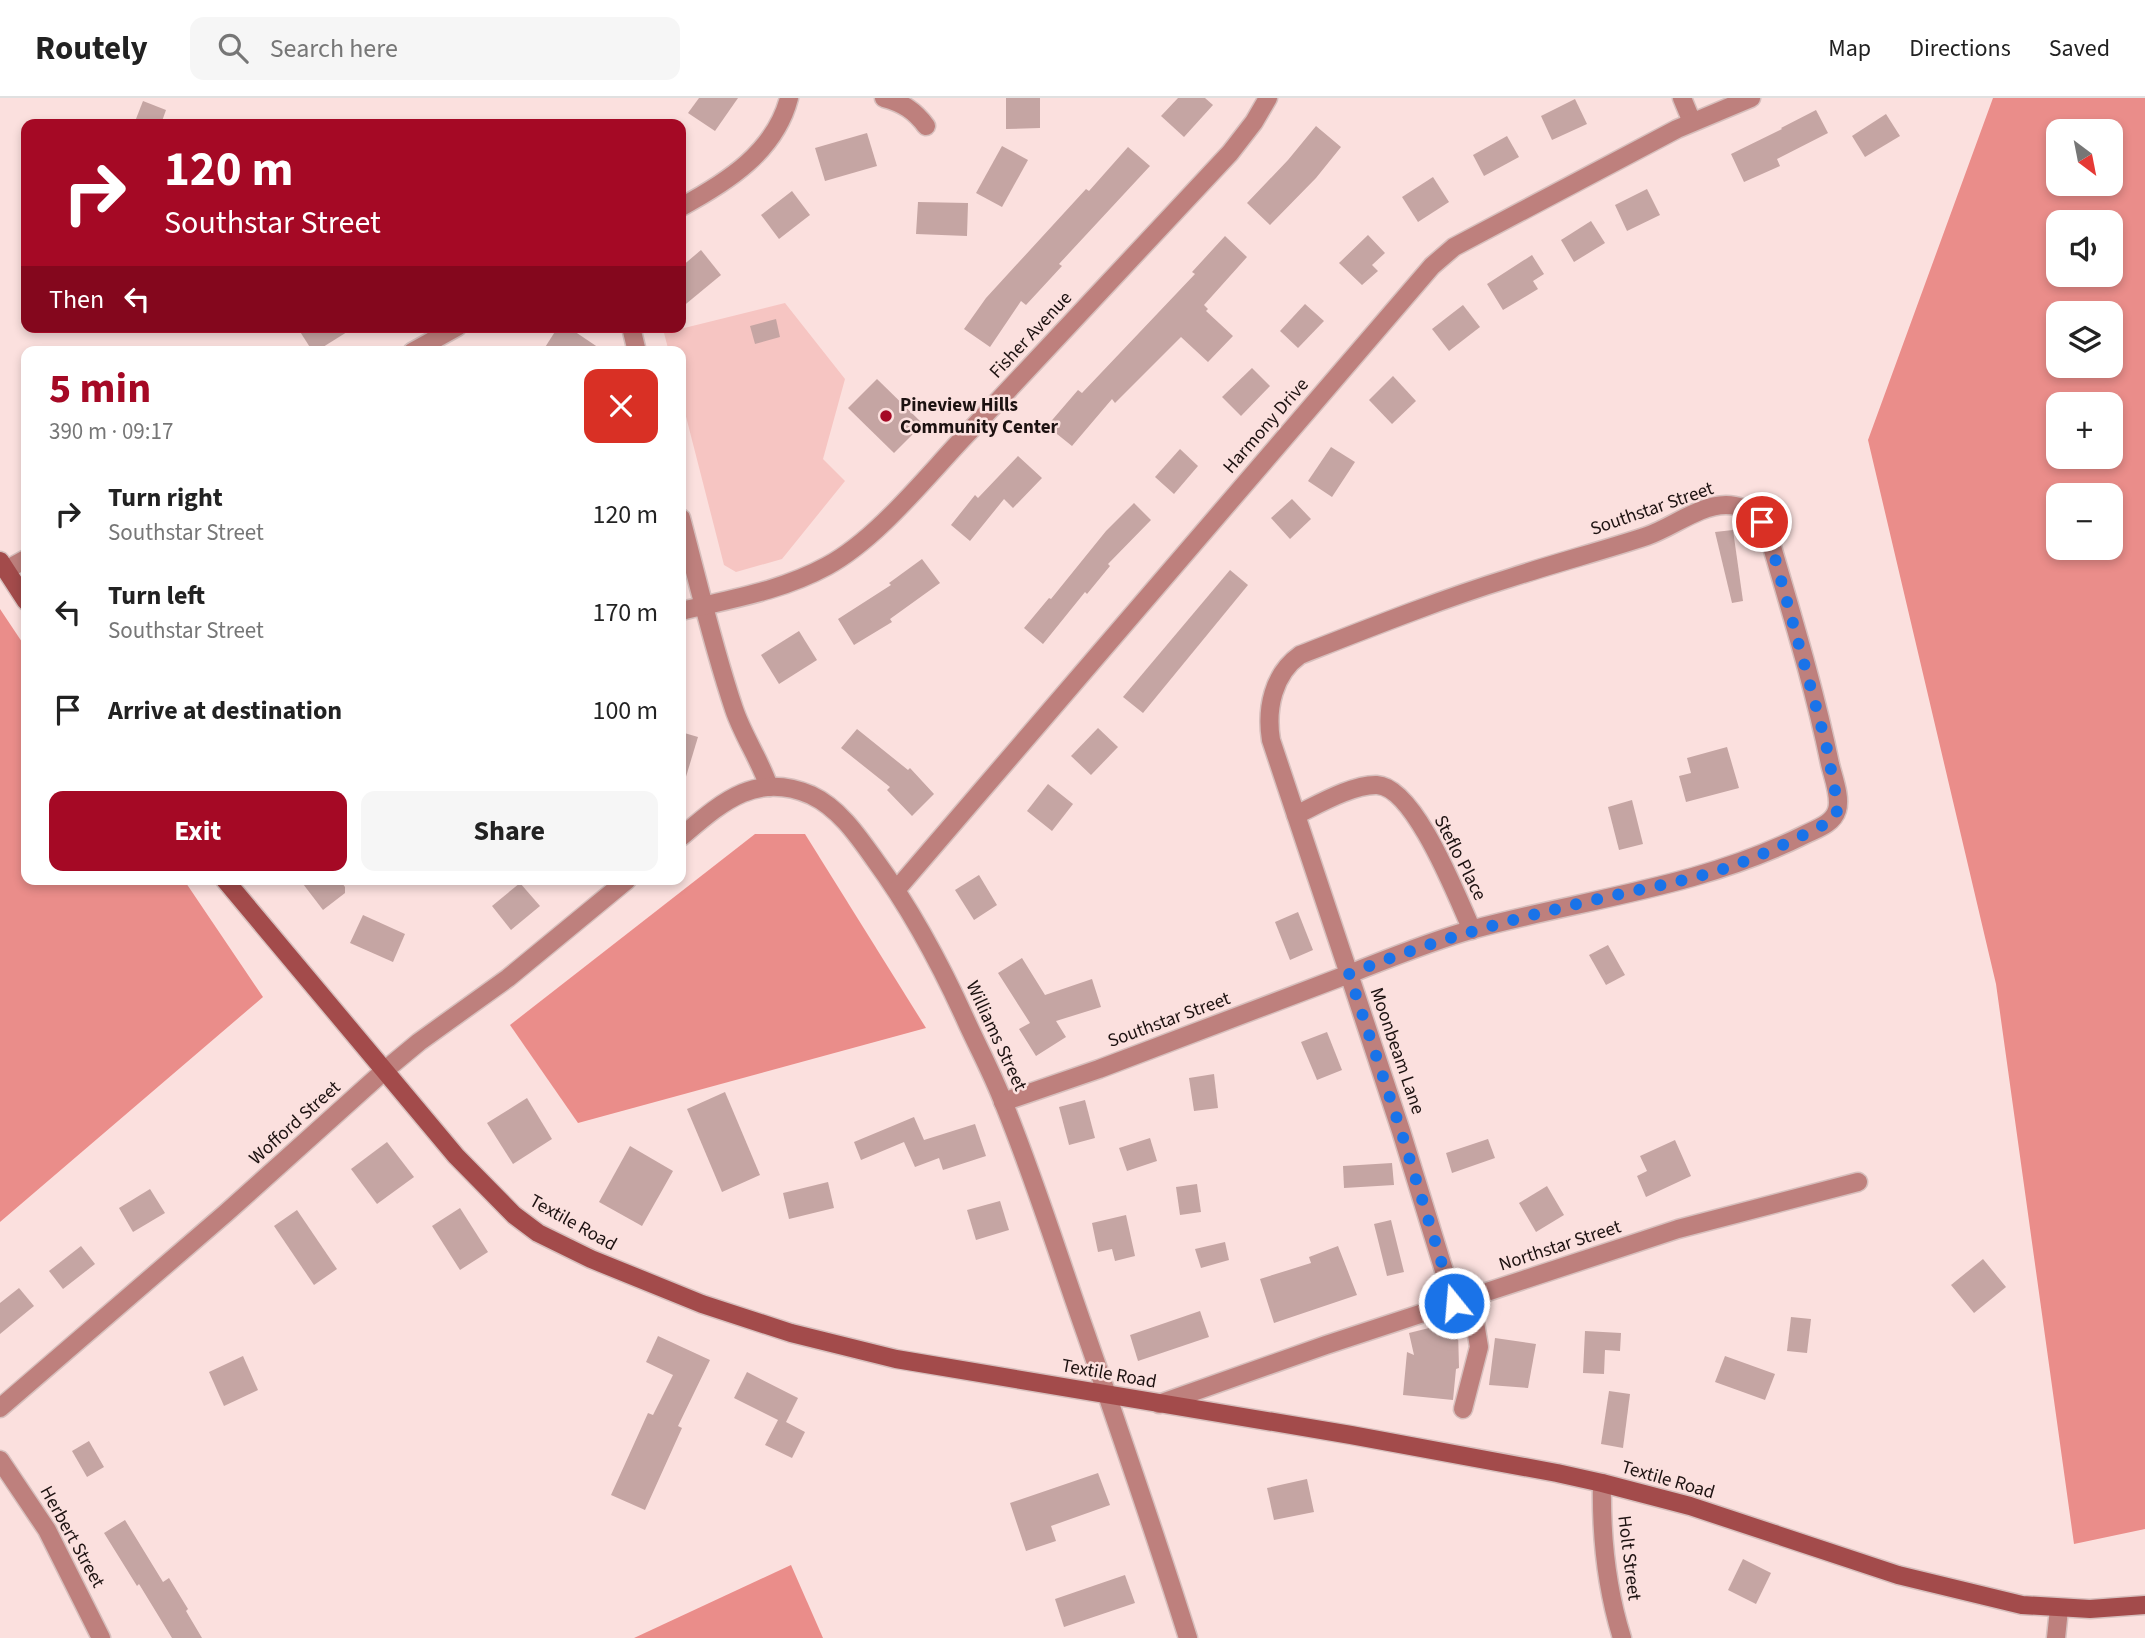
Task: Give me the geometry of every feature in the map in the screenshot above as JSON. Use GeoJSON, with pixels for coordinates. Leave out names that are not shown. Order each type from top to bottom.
{"type":"FeatureCollection","features":[{"type":"Feature","properties":{"kind":"street"},"geometry":{"type":"LineString","coordinates":[[686,204],[717,187],[761,150],[777,127],[789,98]]}},
{"type":"Feature","properties":{"kind":"street"},"geometry":{"type":"LineString","coordinates":[[884,98],[911,109],[926,126]]}},
{"type":"Feature","properties":{"kind":"street","name":"Fisher Avenue"},"geometry":{"type":"LineString","coordinates":[[686,610],[764,592],[798,580],[830,565],[859,545],[967,434],[1230,153],[1254,122],[1268,98]]}},
{"type":"Feature","properties":{"kind":"street"},"geometry":{"type":"LineString","coordinates":[[1682,98],[1692,122]]}},
{"type":"Feature","properties":{"kind":"street","name":"Harmony Drive"},"geometry":{"type":"LineString","coordinates":[[897,889],[1432,266],[1454,247],[1692,122],[1751,98]]}},
{"type":"Feature","properties":{"kind":"street"},"geometry":{"type":"LineString","coordinates":[[423,346],[446,333]]}},
{"type":"Feature","properties":{"kind":"street","name":"Southstar Street"},"geometry":{"type":"LineString","coordinates":[[1003,1102],[1472,930],[1681,882],[1731,867],[1778,848],[1831,821],[1838,806],[1798,638],[1768,533],[1762,522],[1752,513],[1741,507],[1728,505],[1707,509],[1649,535],[1508,578],[1370,627],[1292,660],[1281,675],[1272,696],[1269,730],[1276,760],[1349,974]]}},
{"type":"Feature","properties":{"kind":"street"},"geometry":{"type":"LineString","coordinates":[[686,537],[735,712],[769,787],[748,791],[723,802],[686,833]]}},
{"type":"Feature","properties":{"kind":"street"},"geometry":{"type":"LineString","coordinates":[[21,561],[3,566],[21,593]]}},
{"type":"Feature","properties":{"kind":"street","name":"Steflo Place"},"geometry":{"type":"LineString","coordinates":[[1296,815],[1355,789],[1376,785],[1389,788],[1402,798],[1427,833],[1472,930]]}},
{"type":"Feature","properties":{"kind":"street","name":"Williams Street"},"geometry":{"type":"LineString","coordinates":[[769,787],[793,789],[813,796],[830,807],[859,838],[897,889],[943,969],[1003,1102],[1033,1180],[1153,1527],[1188,1638]]}},
{"type":"Feature","properties":{"kind":"street","name":"Textile Road"},"geometry":{"type":"LineString","coordinates":[[229,885],[456,1156],[514,1215],[538,1233],[591,1259],[702,1304],[791,1333],[896,1359],[1557,1472],[1690,1506],[1898,1575],[2022,1605],[2059,1609],[2145,1605]]}},
{"type":"Feature","properties":{"kind":"street","name":"Wofford Street"},"geometry":{"type":"LineString","coordinates":[[0,1408],[226,1213],[384,1071],[419,1042],[508,978],[621,885]]}},
{"type":"Feature","properties":{"kind":"street","name":"Moonbeam Lane"},"geometry":{"type":"LineString","coordinates":[[1349,974],[1401,1131],[1479,1347],[1464,1409]]}},
{"type":"Feature","properties":{"kind":"street","name":"Northstar Street"},"geometry":{"type":"LineString","coordinates":[[1159,1404],[1678,1229],[1858,1182]]}},
{"type":"Feature","properties":{"kind":"street","name":"Herbert Street"},"geometry":{"type":"LineString","coordinates":[[0,1460],[47,1530],[102,1638]]}},
{"type":"Feature","properties":{"kind":"street","name":"Holt Street"},"geometry":{"type":"LineString","coordinates":[[1602,1483],[1601,1525],[1606,1569],[1622,1638]]}},
{"type":"Feature","properties":{"kind":"street"},"geometry":{"type":"LineString","coordinates":[[2056,1638],[2059,1609]]}},
{"type":"Feature","properties":{"kind":"shaded area"},"geometry":{"type":"Polygon","coordinates":[[[1993,98],[2145,98],[2145,1529],[2074,1544],[1996,984],[1868,440],[1993,98]]]}},
{"type":"Feature","properties":{"kind":"shaded area"},"geometry":{"type":"Polygon","coordinates":[[[785,303],[845,379],[823,459],[845,481],[782,559],[736,572],[724,565],[686,417],[686,346],[667,346],[664,333],[686,333],[686,328],[785,303]]]}},
{"type":"Feature","properties":{"kind":"shaded area"},"geometry":{"type":"Polygon","coordinates":[[[0,609],[21,640],[21,885],[187,885],[263,997],[0,1222],[0,609]]]}},
{"type":"Feature","properties":{"kind":"shaded area"},"geometry":{"type":"Polygon","coordinates":[[[755,834],[805,834],[926,1028],[578,1123],[510,1025],[755,834]]]}},
{"type":"Feature","properties":{"kind":"shaded area"},"geometry":{"type":"Polygon","coordinates":[[[791,1565],[823,1638],[634,1638],[791,1565]]]}},
{"type":"Feature","properties":{"kind":"building"},"geometry":{"type":"Polygon","coordinates":[[[699,98],[738,98],[715,131],[688,113],[699,98]]]}},
{"type":"Feature","properties":{"kind":"building"},"geometry":{"type":"Polygon","coordinates":[[[1006,98],[1040,98],[1040,128],[1006,129],[1006,98]]]}},
{"type":"Feature","properties":{"kind":"building"},"geometry":{"type":"Polygon","coordinates":[[[1178,98],[1205,98],[1213,105],[1184,137],[1161,116],[1178,98]]]}},
{"type":"Feature","properties":{"kind":"building"},"geometry":{"type":"Polygon","coordinates":[[[1575,99],[1587,124],[1552,140],[1541,116],[1575,99]]]}},
{"type":"Feature","properties":{"kind":"building"},"geometry":{"type":"Polygon","coordinates":[[[143,101],[166,110],[163,119],[136,119],[143,101]]]}},
{"type":"Feature","properties":{"kind":"building"},"geometry":{"type":"Polygon","coordinates":[[[1816,110],[1828,133],[1777,159],[1780,166],[1744,182],[1731,154],[1816,110]]]}},
{"type":"Feature","properties":{"kind":"building"},"geometry":{"type":"Polygon","coordinates":[[[1886,114],[1900,136],[1865,157],[1852,136],[1886,114]]]}},
{"type":"Feature","properties":{"kind":"building"},"geometry":{"type":"Polygon","coordinates":[[[1316,126],[1341,147],[1316,178],[1270,225],[1247,203],[1316,126]]]}},
{"type":"Feature","properties":{"kind":"building"},"geometry":{"type":"Polygon","coordinates":[[[867,133],[877,166],[825,181],[815,148],[867,133]]]}},
{"type":"Feature","properties":{"kind":"building"},"geometry":{"type":"Polygon","coordinates":[[[1507,136],[1519,157],[1484,176],[1473,155],[1507,136]]]}},
{"type":"Feature","properties":{"kind":"building"},"geometry":{"type":"Polygon","coordinates":[[[1002,146],[1028,160],[1002,207],[976,193],[1002,146]]]}},
{"type":"Feature","properties":{"kind":"building"},"geometry":{"type":"Polygon","coordinates":[[[1128,147],[1150,166],[1059,264],[1062,266],[1026,305],[1021,301],[990,347],[964,329],[986,298],[1128,147]]]}},
{"type":"Feature","properties":{"kind":"building"},"geometry":{"type":"Polygon","coordinates":[[[1433,177],[1449,202],[1418,222],[1402,197],[1433,177]]]}},
{"type":"Feature","properties":{"kind":"building"},"geometry":{"type":"Polygon","coordinates":[[[1647,189],[1660,215],[1627,231],[1615,205],[1647,189]]]}},
{"type":"Feature","properties":{"kind":"building"},"geometry":{"type":"Polygon","coordinates":[[[792,191],[810,215],[779,239],[761,215],[792,191]]]}},
{"type":"Feature","properties":{"kind":"building"},"geometry":{"type":"Polygon","coordinates":[[[918,202],[968,203],[967,236],[916,234],[918,202]]]}},
{"type":"Feature","properties":{"kind":"building"},"geometry":{"type":"Polygon","coordinates":[[[1591,221],[1605,243],[1574,262],[1561,240],[1591,221]]]}},
{"type":"Feature","properties":{"kind":"building"},"geometry":{"type":"Polygon","coordinates":[[[1368,235],[1385,253],[1372,265],[1378,271],[1362,285],[1339,263],[1368,235]]]}},
{"type":"Feature","properties":{"kind":"building"},"geometry":{"type":"Polygon","coordinates":[[[1225,236],[1247,257],[1204,305],[1208,309],[1206,311],[1233,336],[1208,362],[1181,337],[1115,403],[1112,399],[1072,446],[1047,426],[1078,390],[1082,393],[1195,274],[1192,272],[1225,236]]]}},
{"type":"Feature","properties":{"kind":"building"},"geometry":{"type":"Polygon","coordinates":[[[701,250],[721,275],[686,304],[686,263],[701,250]]]}},
{"type":"Feature","properties":{"kind":"building"},"geometry":{"type":"Polygon","coordinates":[[[1532,255],[1544,274],[1533,281],[1538,289],[1503,310],[1487,284],[1532,255]]]}},
{"type":"Feature","properties":{"kind":"building"},"geometry":{"type":"Polygon","coordinates":[[[1305,304],[1324,321],[1298,348],[1280,331],[1305,304]]]}},
{"type":"Feature","properties":{"kind":"building"},"geometry":{"type":"Polygon","coordinates":[[[1463,305],[1480,327],[1449,351],[1432,329],[1463,305]]]}},
{"type":"Feature","properties":{"kind":"building"},"geometry":{"type":"Polygon","coordinates":[[[776,319],[780,337],[755,344],[750,326],[776,319]]]}},
{"type":"Feature","properties":{"kind":"building"},"geometry":{"type":"Polygon","coordinates":[[[301,333],[345,333],[325,346],[309,346],[301,333]]]}},
{"type":"Feature","properties":{"kind":"building"},"geometry":{"type":"Polygon","coordinates":[[[554,333],[577,333],[596,346],[546,346],[554,333]]]}},
{"type":"Feature","properties":{"kind":"building"},"geometry":{"type":"Polygon","coordinates":[[[1252,368],[1270,386],[1241,416],[1222,397],[1252,368]]]}},
{"type":"Feature","properties":{"kind":"building"},"geometry":{"type":"Polygon","coordinates":[[[1393,376],[1416,401],[1392,424],[1369,400],[1393,376]]]}},
{"type":"Feature","properties":{"kind":"building","name":"Pineview Hills Community Center"},"geometry":{"type":"Polygon","coordinates":[[[877,379],[923,424],[894,453],[848,408],[877,379]]]}},
{"type":"Feature","properties":{"kind":"building"},"geometry":{"type":"Polygon","coordinates":[[[1331,447],[1355,462],[1332,497],[1308,481],[1331,447]]]}},
{"type":"Feature","properties":{"kind":"building"},"geometry":{"type":"Polygon","coordinates":[[[1180,449],[1198,466],[1174,494],[1155,477],[1180,449]]]}},
{"type":"Feature","properties":{"kind":"building"},"geometry":{"type":"Polygon","coordinates":[[[1018,456],[1042,478],[1013,508],[1004,499],[970,541],[951,525],[975,495],[978,498],[1018,456]]]}},
{"type":"Feature","properties":{"kind":"building"},"geometry":{"type":"Polygon","coordinates":[[[1292,499],[1311,519],[1290,539],[1271,518],[1292,499]]]}},
{"type":"Feature","properties":{"kind":"building"},"geometry":{"type":"Polygon","coordinates":[[[1134,503],[1151,520],[1108,564],[1110,566],[1043,644],[1024,628],[1106,531],[1134,503]]]}},
{"type":"Feature","properties":{"kind":"building"},"geometry":{"type":"Polygon","coordinates":[[[1733,530],[1743,601],[1732,603],[1715,532],[1733,530]]]}},
{"type":"Feature","properties":{"kind":"building"},"geometry":{"type":"Polygon","coordinates":[[[922,559],[940,583],[890,619],[892,622],[854,645],[838,619],[891,585],[889,583],[922,559]]]}},
{"type":"Feature","properties":{"kind":"building"},"geometry":{"type":"Polygon","coordinates":[[[1230,570],[1248,585],[1143,713],[1123,697],[1230,570]]]}},
{"type":"Feature","properties":{"kind":"building"},"geometry":{"type":"Polygon","coordinates":[[[799,631],[817,660],[779,684],[761,655],[799,631]]]}},
{"type":"Feature","properties":{"kind":"building"},"geometry":{"type":"Polygon","coordinates":[[[1098,728],[1118,747],[1091,775],[1071,756],[1098,728]]]}},
{"type":"Feature","properties":{"kind":"building"},"geometry":{"type":"Polygon","coordinates":[[[857,729],[908,770],[910,768],[934,794],[912,816],[887,790],[890,787],[841,748],[857,729]]]}},
{"type":"Feature","properties":{"kind":"building"},"geometry":{"type":"Polygon","coordinates":[[[686,733],[698,737],[686,777],[686,733]]]}},
{"type":"Feature","properties":{"kind":"building"},"geometry":{"type":"Polygon","coordinates":[[[1727,747],[1739,788],[1686,802],[1679,776],[1691,773],[1687,758],[1727,747]]]}},
{"type":"Feature","properties":{"kind":"building"},"geometry":{"type":"Polygon","coordinates":[[[1048,784],[1073,804],[1052,831],[1027,811],[1048,784]]]}},
{"type":"Feature","properties":{"kind":"building"},"geometry":{"type":"Polygon","coordinates":[[[1632,800],[1643,844],[1619,850],[1608,807],[1632,800]]]}},
{"type":"Feature","properties":{"kind":"building"},"geometry":{"type":"Polygon","coordinates":[[[979,875],[997,905],[974,920],[955,890],[979,875]]]}},
{"type":"Feature","properties":{"kind":"building"},"geometry":{"type":"Polygon","coordinates":[[[304,885],[344,885],[345,893],[323,910],[304,885]]]}},
{"type":"Feature","properties":{"kind":"building"},"geometry":{"type":"Polygon","coordinates":[[[518,885],[522,885],[540,906],[511,930],[492,906],[518,885]]]}},
{"type":"Feature","properties":{"kind":"building"},"geometry":{"type":"Polygon","coordinates":[[[1298,912],[1313,950],[1290,960],[1275,922],[1298,912]]]}},
{"type":"Feature","properties":{"kind":"building"},"geometry":{"type":"Polygon","coordinates":[[[363,915],[405,934],[393,962],[350,943],[363,915]]]}},
{"type":"Feature","properties":{"kind":"building"},"geometry":{"type":"Polygon","coordinates":[[[1608,945],[1625,975],[1606,985],[1589,955],[1608,945]]]}},
{"type":"Feature","properties":{"kind":"building"},"geometry":{"type":"Polygon","coordinates":[[[1022,958],[1045,995],[1092,979],[1101,1007],[1056,1021],[1066,1037],[1036,1056],[1019,1029],[1030,1023],[998,973],[1022,958]]]}},
{"type":"Feature","properties":{"kind":"building"},"geometry":{"type":"Polygon","coordinates":[[[1327,1032],[1342,1070],[1317,1080],[1301,1042],[1327,1032]]]}},
{"type":"Feature","properties":{"kind":"building"},"geometry":{"type":"Polygon","coordinates":[[[1214,1074],[1218,1108],[1194,1111],[1189,1078],[1214,1074]]]}},
{"type":"Feature","properties":{"kind":"building"},"geometry":{"type":"Polygon","coordinates":[[[725,1092],[760,1175],[722,1192],[687,1109],[725,1092]]]}},
{"type":"Feature","properties":{"kind":"building"},"geometry":{"type":"Polygon","coordinates":[[[527,1098],[552,1139],[513,1164],[487,1123],[527,1098]]]}},
{"type":"Feature","properties":{"kind":"building"},"geometry":{"type":"Polygon","coordinates":[[[1085,1100],[1095,1138],[1069,1145],[1059,1107],[1085,1100]]]}},
{"type":"Feature","properties":{"kind":"building"},"geometry":{"type":"Polygon","coordinates":[[[914,1117],[924,1140],[975,1124],[986,1156],[943,1170],[939,1158],[915,1167],[904,1142],[861,1160],[854,1142],[914,1117]]]}},
{"type":"Feature","properties":{"kind":"building"},"geometry":{"type":"Polygon","coordinates":[[[1150,1138],[1157,1161],[1127,1171],[1119,1148],[1150,1138]]]}},
{"type":"Feature","properties":{"kind":"building"},"geometry":{"type":"Polygon","coordinates":[[[1488,1139],[1495,1158],[1452,1173],[1446,1153],[1488,1139]]]}},
{"type":"Feature","properties":{"kind":"building"},"geometry":{"type":"Polygon","coordinates":[[[1675,1140],[1691,1176],[1646,1197],[1637,1176],[1647,1171],[1640,1156],[1675,1140]]]}},
{"type":"Feature","properties":{"kind":"building"},"geometry":{"type":"Polygon","coordinates":[[[387,1142],[414,1177],[377,1204],[351,1169],[387,1142]]]}},
{"type":"Feature","properties":{"kind":"building"},"geometry":{"type":"Polygon","coordinates":[[[630,1146],[673,1171],[642,1226],[599,1202],[630,1146]]]}},
{"type":"Feature","properties":{"kind":"building"},"geometry":{"type":"Polygon","coordinates":[[[1392,1163],[1394,1185],[1344,1188],[1343,1166],[1392,1163]]]}},
{"type":"Feature","properties":{"kind":"building"},"geometry":{"type":"Polygon","coordinates":[[[828,1182],[834,1208],[789,1219],[783,1193],[828,1182]]]}},
{"type":"Feature","properties":{"kind":"building"},"geometry":{"type":"Polygon","coordinates":[[[1197,1184],[1201,1212],[1180,1215],[1176,1187],[1197,1184]]]}},
{"type":"Feature","properties":{"kind":"building"},"geometry":{"type":"Polygon","coordinates":[[[1547,1186],[1564,1215],[1536,1232],[1519,1203],[1547,1186]]]}},
{"type":"Feature","properties":{"kind":"building"},"geometry":{"type":"Polygon","coordinates":[[[150,1189],[165,1213],[133,1232],[119,1208],[150,1189]]]}},
{"type":"Feature","properties":{"kind":"building"},"geometry":{"type":"Polygon","coordinates":[[[1000,1201],[1009,1230],[976,1240],[967,1210],[1000,1201]]]}},
{"type":"Feature","properties":{"kind":"building"},"geometry":{"type":"Polygon","coordinates":[[[460,1208],[488,1252],[460,1270],[432,1226],[460,1208]]]}},
{"type":"Feature","properties":{"kind":"building"},"geometry":{"type":"Polygon","coordinates":[[[297,1210],[337,1269],[314,1285],[274,1226],[297,1210]]]}},
{"type":"Feature","properties":{"kind":"building"},"geometry":{"type":"Polygon","coordinates":[[[1126,1215],[1135,1256],[1115,1261],[1112,1249],[1098,1252],[1092,1223],[1126,1215]]]}},
{"type":"Feature","properties":{"kind":"building"},"geometry":{"type":"Polygon","coordinates":[[[1391,1220],[1404,1272],[1387,1276],[1374,1224],[1391,1220]]]}},
{"type":"Feature","properties":{"kind":"building"},"geometry":{"type":"Polygon","coordinates":[[[1225,1242],[1229,1260],[1201,1268],[1195,1249],[1225,1242]]]}},
{"type":"Feature","properties":{"kind":"building"},"geometry":{"type":"Polygon","coordinates":[[[81,1246],[95,1264],[63,1289],[49,1271],[81,1246]]]}},
{"type":"Feature","properties":{"kind":"building"},"geometry":{"type":"Polygon","coordinates":[[[1338,1246],[1357,1295],[1274,1323],[1260,1279],[1311,1263],[1309,1257],[1338,1246]]]}},
{"type":"Feature","properties":{"kind":"building"},"geometry":{"type":"Polygon","coordinates":[[[1983,1259],[2006,1287],[1974,1313],[1951,1285],[1983,1259]]]}},
{"type":"Feature","properties":{"kind":"building"},"geometry":{"type":"Polygon","coordinates":[[[19,1288],[34,1306],[0,1334],[0,1303],[19,1288]]]}},
{"type":"Feature","properties":{"kind":"building"},"geometry":{"type":"Polygon","coordinates":[[[1200,1311],[1209,1337],[1138,1361],[1130,1335],[1200,1311]]]}},
{"type":"Feature","properties":{"kind":"building"},"geometry":{"type":"Polygon","coordinates":[[[1791,1317],[1811,1319],[1807,1353],[1787,1351],[1791,1317]]]}},
{"type":"Feature","properties":{"kind":"building"},"geometry":{"type":"Polygon","coordinates":[[[1437,1326],[1458,1330],[1459,1368],[1456,1369],[1453,1400],[1403,1395],[1407,1352],[1414,1355],[1409,1333],[1437,1326]]]}},
{"type":"Feature","properties":{"kind":"building"},"geometry":{"type":"Polygon","coordinates":[[[1585,1331],[1621,1333],[1620,1351],[1605,1350],[1604,1374],[1583,1373],[1585,1331]]]}},
{"type":"Feature","properties":{"kind":"building"},"geometry":{"type":"Polygon","coordinates":[[[658,1336],[710,1360],[678,1426],[682,1428],[645,1510],[611,1495],[648,1413],[653,1415],[673,1375],[646,1362],[658,1336]]]}},
{"type":"Feature","properties":{"kind":"building"},"geometry":{"type":"Polygon","coordinates":[[[1495,1338],[1536,1344],[1528,1388],[1489,1385],[1495,1338]]]}},
{"type":"Feature","properties":{"kind":"building"},"geometry":{"type":"Polygon","coordinates":[[[243,1356],[258,1390],[224,1406],[209,1372],[243,1356]]]}},
{"type":"Feature","properties":{"kind":"building"},"geometry":{"type":"Polygon","coordinates":[[[1725,1356],[1775,1374],[1765,1400],[1715,1382],[1725,1356]]]}},
{"type":"Feature","properties":{"kind":"building"},"geometry":{"type":"Polygon","coordinates":[[[747,1372],[798,1398],[786,1422],[805,1432],[792,1458],[765,1445],[778,1420],[734,1398],[747,1372]]]}},
{"type":"Feature","properties":{"kind":"building"},"geometry":{"type":"Polygon","coordinates":[[[1609,1391],[1630,1394],[1623,1448],[1601,1444],[1609,1391]]]}},
{"type":"Feature","properties":{"kind":"building"},"geometry":{"type":"Polygon","coordinates":[[[89,1441],[104,1467],[87,1477],[72,1451],[89,1441]]]}},
{"type":"Feature","properties":{"kind":"building"},"geometry":{"type":"Polygon","coordinates":[[[1098,1473],[1110,1505],[1051,1526],[1056,1541],[1026,1551],[1010,1503],[1098,1473]]]}},
{"type":"Feature","properties":{"kind":"building"},"geometry":{"type":"Polygon","coordinates":[[[1307,1479],[1314,1512],[1274,1520],[1267,1488],[1307,1479]]]}},
{"type":"Feature","properties":{"kind":"building"},"geometry":{"type":"Polygon","coordinates":[[[125,1520],[163,1582],[169,1578],[202,1638],[172,1638],[139,1584],[137,1586],[104,1533],[125,1520]]]}},
{"type":"Feature","properties":{"kind":"building"},"geometry":{"type":"Polygon","coordinates":[[[1743,1559],[1771,1573],[1756,1604],[1728,1590],[1743,1559]]]}},
{"type":"Feature","properties":{"kind":"building"},"geometry":{"type":"Polygon","coordinates":[[[1125,1575],[1135,1603],[1064,1627],[1055,1599],[1125,1575]]]}},
{"type":"Feature","properties":{"kind":"place","name":"Pineview Hills Community Center"},"geometry":{"type":"Point","coordinates":[886,416]}},
{"type":"Feature","properties":{"kind":"route"},"geometry":{"type":"LineString","coordinates":[[1454,1303],[1349,974],[1472,930],[1681,882],[1731,867],[1778,848],[1831,821],[1838,806],[1826,744],[1768,533],[1762,522]]}}]}
